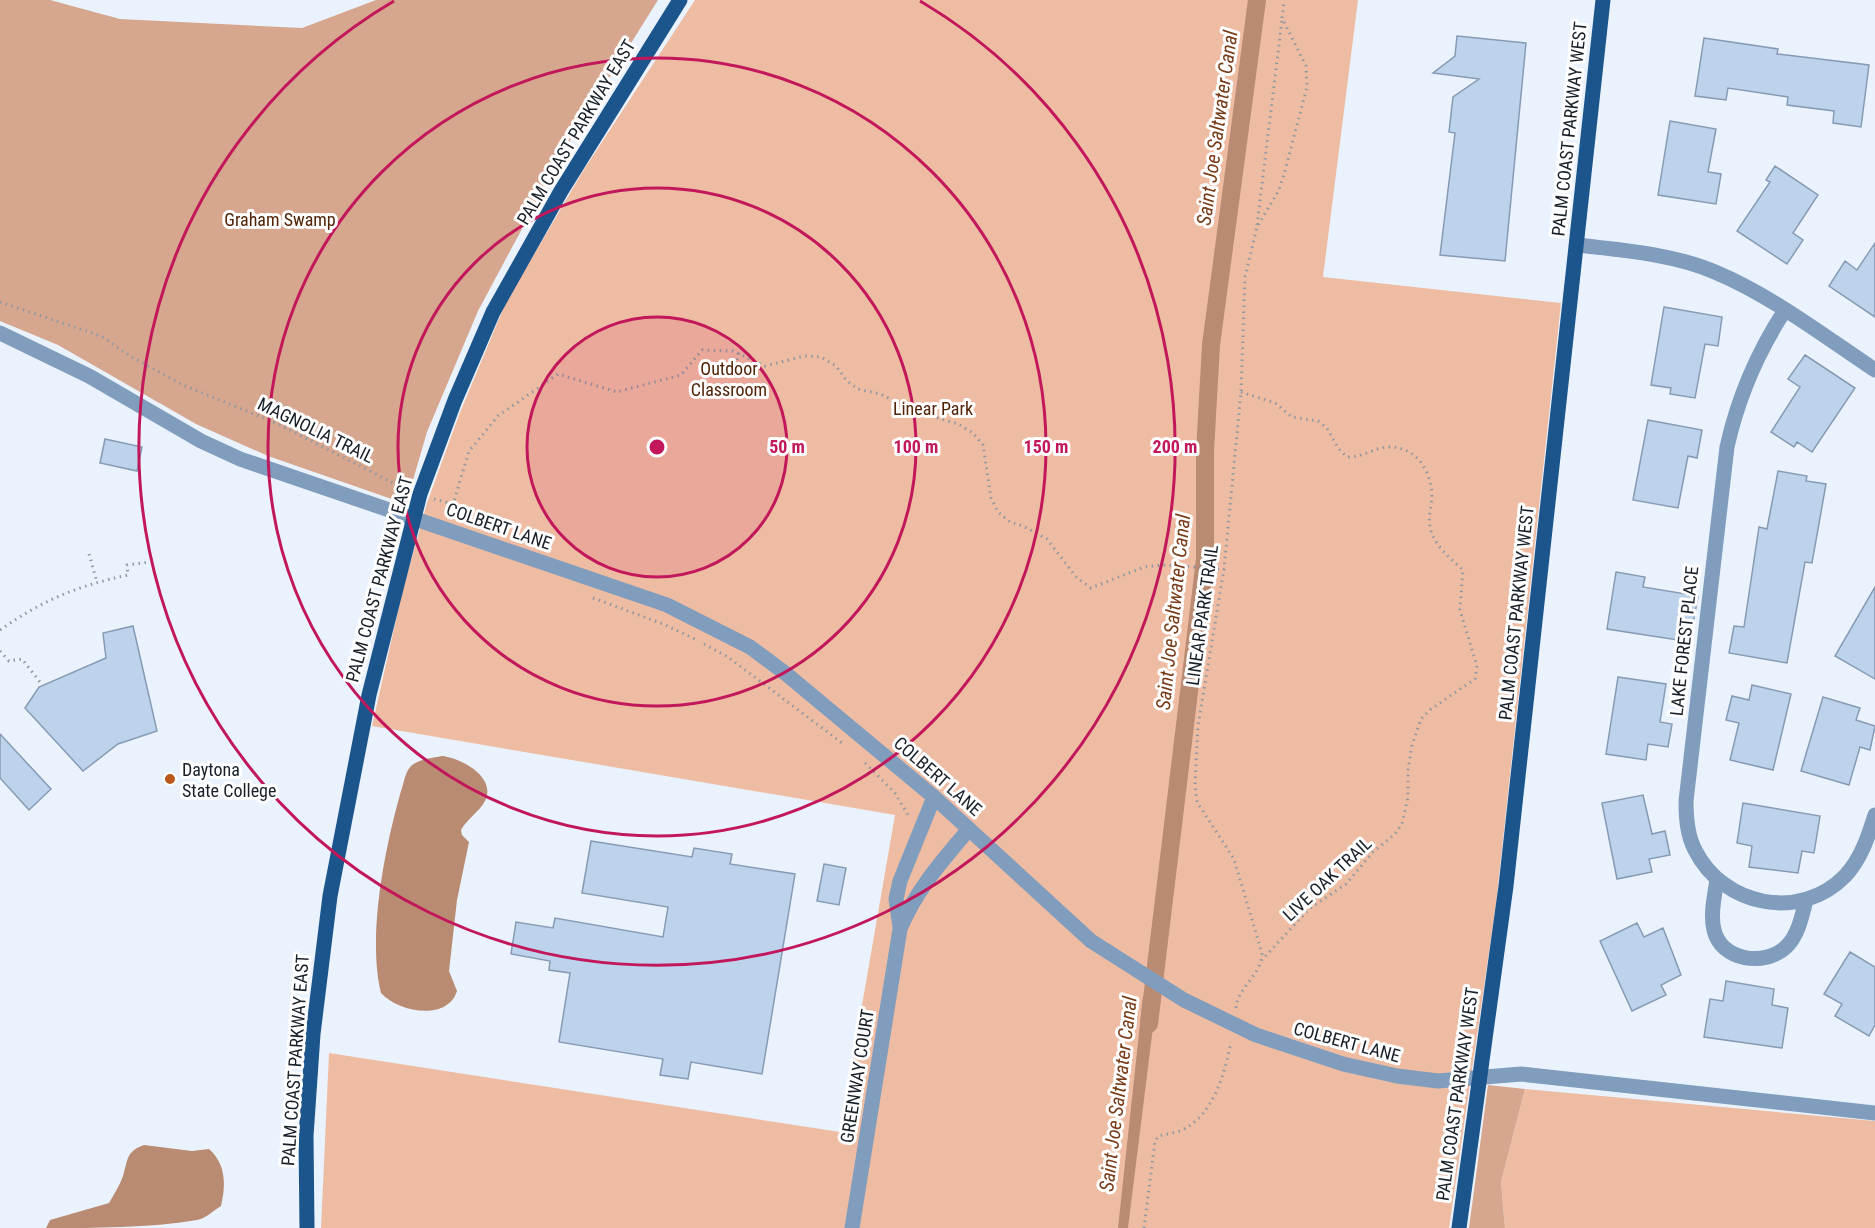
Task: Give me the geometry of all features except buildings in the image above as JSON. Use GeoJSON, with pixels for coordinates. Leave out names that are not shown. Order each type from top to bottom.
{"type":"FeatureCollection","features":[{"type":"Feature","properties":{"kind":"main road","name":"PALM COAST PARKWAY EAST"},"geometry":{"type":"LineString","coordinates":[[307,1228],[305,1188],[309,1088],[324,941],[369,695],[413,517],[448,419],[493,312],[572,173],[680,0]]}},
{"type":"Feature","properties":{"kind":"main road","name":"PALM COAST PARKWAY WEST"},"geometry":{"type":"LineString","coordinates":[[1458,1228],[1477,1079],[1506,886],[1603,0]]}},
{"type":"Feature","properties":{"kind":"street"},"geometry":{"type":"LineString","coordinates":[[1576,245],[1683,261],[1741,284],[1785,310],[1875,370]]}},
{"type":"Feature","properties":{"kind":"street","name":"LAKE FOREST PLACE"},"geometry":{"type":"LineString","coordinates":[[1785,310],[1758,356],[1738,404],[1722,476],[1686,801],[1686,820],[1694,848],[1717,879],[1732,890],[1760,901],[1786,904],[1806,900],[1829,888],[1846,874],[1862,852],[1875,815]]}},
{"type":"Feature","properties":{"kind":"street","name":"COLBERT LANE"},"geometry":{"type":"LineString","coordinates":[[0,333],[89,376],[222,452],[446,527],[667,605],[713,626],[750,647],[792,678],[934,796],[1097,946],[1184,1000],[1235,1026],[1297,1049],[1397,1076],[1423,1080],[1477,1079],[1521,1074],[1875,1113]]}},
{"type":"Feature","properties":{"kind":"street"},"geometry":{"type":"LineString","coordinates":[[900,929],[896,899],[900,881],[934,796]]}},
{"type":"Feature","properties":{"kind":"street"},"geometry":{"type":"LineString","coordinates":[[900,929],[910,904],[924,883],[969,829]]}},
{"type":"Feature","properties":{"kind":"street"},"geometry":{"type":"LineString","coordinates":[[1717,879],[1713,928],[1723,946],[1744,958],[1768,958],[1787,946],[1794,936],[1806,900]]}},
{"type":"Feature","properties":{"kind":"street","name":"GREENWAY COURT"},"geometry":{"type":"LineString","coordinates":[[852,1228],[900,929]]}},
{"type":"Feature","properties":{"kind":"path"},"geometry":{"type":"LineString","coordinates":[[1257,229],[1284,0]]}},
{"type":"Feature","properties":{"kind":"path","name":"LINEAR PARK TRAIL"},"geometry":{"type":"LineString","coordinates":[[1262,960],[1233,859],[1197,802],[1198,726],[1224,569],[1241,392],[1245,277],[1257,229],[1279,190],[1307,87],[1306,66],[1282,18]]}},
{"type":"Feature","properties":{"kind":"path","name":"MAGNOLIA TRAIL"},"geometry":{"type":"LineString","coordinates":[[0,302],[101,336],[130,356],[183,385],[288,428],[395,486],[453,504]]}},
{"type":"Feature","properties":{"kind":"path"},"geometry":{"type":"LineString","coordinates":[[446,527],[469,451],[498,416],[558,374],[617,392],[681,375],[702,350],[739,353],[765,366],[805,356],[821,357],[836,366],[847,381],[858,389],[880,394],[917,412],[958,424],[973,433],[983,445],[991,498],[998,512],[1010,522],[1047,539],[1077,578],[1090,588],[1144,567],[1163,565],[1224,569]]}},
{"type":"Feature","properties":{"kind":"path"},"geometry":{"type":"LineString","coordinates":[[737,360],[739,353]]}},
{"type":"Feature","properties":{"kind":"path","name":"LIVE OAK TRAIL"},"geometry":{"type":"LineString","coordinates":[[1241,392],[1275,403],[1292,417],[1318,421],[1327,428],[1338,448],[1347,457],[1362,457],[1387,447],[1412,451],[1423,462],[1432,495],[1429,508],[1432,532],[1444,553],[1463,570],[1460,610],[1477,666],[1475,679],[1431,709],[1421,719],[1412,745],[1408,770],[1408,797],[1402,824],[1395,834],[1373,852],[1346,884],[1310,909],[1262,960]]}},
{"type":"Feature","properties":{"kind":"path"},"geometry":{"type":"LineString","coordinates":[[89,554],[97,582]]}},
{"type":"Feature","properties":{"kind":"path"},"geometry":{"type":"LineString","coordinates":[[0,630],[34,606],[97,582],[129,575],[127,565],[149,562]]}},
{"type":"Feature","properties":{"kind":"path"},"geometry":{"type":"LineString","coordinates":[[589,597],[663,624],[728,657],[850,750]]}},
{"type":"Feature","properties":{"kind":"path"},"geometry":{"type":"LineString","coordinates":[[0,651],[9,661],[22,659],[40,682]]}},
{"type":"Feature","properties":{"kind":"path"},"geometry":{"type":"LineString","coordinates":[[858,757],[895,794],[910,818],[912,827]]}},
{"type":"Feature","properties":{"kind":"path"},"geometry":{"type":"LineString","coordinates":[[1144,1228],[1155,1141],[1159,1136],[1183,1129],[1208,1108],[1226,1068],[1235,1026],[1236,1002],[1251,982],[1262,960]]}},
{"type":"Feature","properties":{"kind":"green space","name":"Graham Swamp"},"geometry":{"type":"Polygon","coordinates":[[[0,0],[50,0],[120,19],[302,28],[376,0],[658,0],[563,152],[478,311],[427,432],[406,504],[268,456],[196,424],[58,345],[0,321],[0,0]]]}},
{"type":"Feature","properties":{"kind":"green space","name":"Linear Park"},"geometry":{"type":"Polygon","coordinates":[[[695,0],[1358,0],[1323,277],[1561,303],[1496,904],[1449,1228],[321,1228],[329,1053],[840,1132],[895,815],[372,726],[403,589],[427,503],[459,415],[506,302],[583,171],[695,0]]]}},
{"type":"Feature","properties":{"kind":"green space"},"geometry":{"type":"Polygon","coordinates":[[[1488,1085],[1525,1089],[1501,1182],[1505,1228],[1469,1228],[1488,1085]]]}},
{"type":"Feature","properties":{"kind":"green space"},"geometry":{"type":"Polygon","coordinates":[[[1525,1089],[1875,1121],[1875,1228],[1505,1228],[1501,1182],[1525,1089]]]}},
{"type":"Feature","properties":{"kind":"shaded area"},"geometry":{"type":"Polygon","coordinates":[[[442,756],[458,760],[475,770],[486,784],[487,792],[485,801],[461,830],[462,835],[469,842],[457,900],[449,971],[457,991],[452,1001],[443,1007],[422,1011],[399,1005],[381,993],[377,970],[377,919],[389,838],[406,774],[411,766],[418,762],[442,756]]]}},
{"type":"Feature","properties":{"kind":"shaded area"},"geometry":{"type":"Polygon","coordinates":[[[1143,996],[1156,1003],[1128,1228],[1118,1228],[1143,996]]]}},
{"type":"Feature","properties":{"kind":"shaded area"},"geometry":{"type":"Polygon","coordinates":[[[144,1145],[192,1151],[209,1149],[222,1168],[224,1190],[221,1206],[200,1219],[179,1223],[122,1227],[46,1228],[50,1220],[109,1203],[122,1179],[131,1153],[144,1145]]]}},
{"type":"Feature","properties":{"kind":"waterway","name":"Saint Joe Saltwater Canal"},"geometry":{"type":"LineString","coordinates":[[1149,1024],[1205,559],[1205,451],[1211,345],[1257,0]]}},
{"type":"Feature","properties":{"kind":"place","name":"Daytona State College"},"geometry":{"type":"Point","coordinates":[170,779]}},
{"type":"Feature","properties":{"kind":"park label","name":"Outdoor Classroom"},"geometry":{"type":"Point","coordinates":[729,378]}}]}
